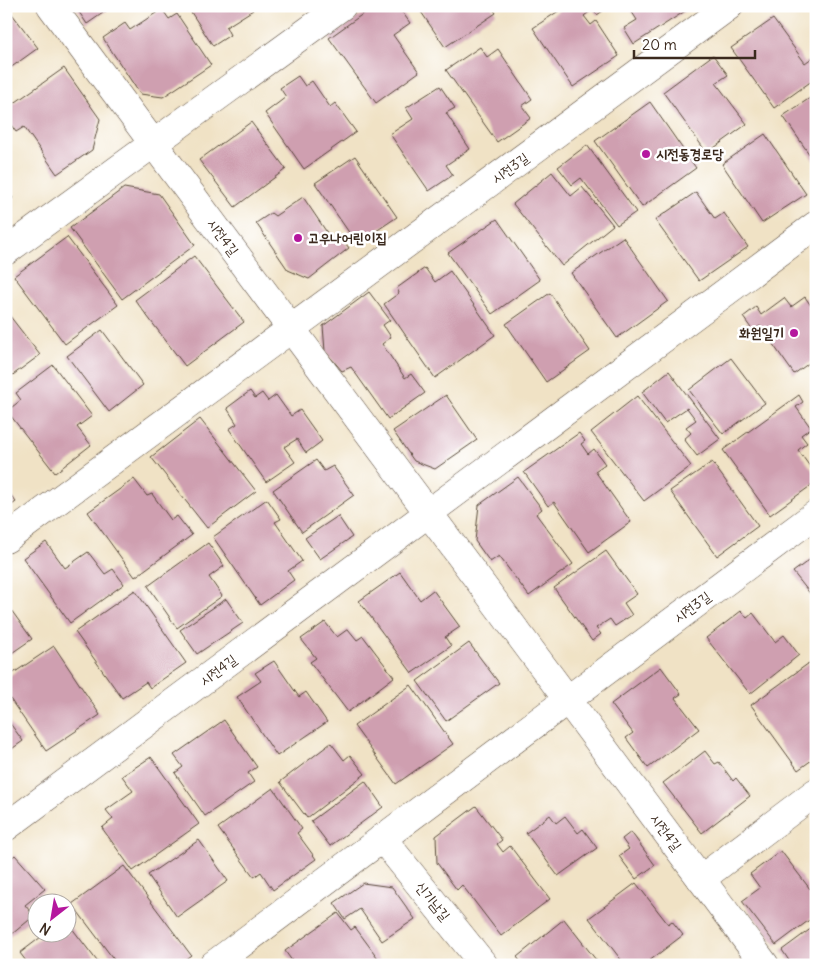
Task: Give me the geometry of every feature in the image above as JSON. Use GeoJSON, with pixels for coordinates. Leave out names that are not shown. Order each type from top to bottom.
{"type":"FeatureCollection","features":[{"type":"Feature","properties":{"kind":"street","name":"시전4길"},"geometry":{"type":"LineString","coordinates":[[51,6],[765,965]]}},
{"type":"Feature","properties":{"kind":"street"},"geometry":{"type":"LineString","coordinates":[[6,251],[342,6]]}},
{"type":"Feature","properties":{"kind":"street","name":"시전3길"},"geometry":{"type":"LineString","coordinates":[[292,329],[729,6]]}},
{"type":"Feature","properties":{"kind":"street"},"geometry":{"type":"LineString","coordinates":[[429,514],[816,225]]}},
{"type":"Feature","properties":{"kind":"street"},"geometry":{"type":"LineString","coordinates":[[6,539],[292,329]]}},
{"type":"Feature","properties":{"kind":"street","name":"시전4길"},"geometry":{"type":"LineString","coordinates":[[6,827],[429,514]]}},
{"type":"Feature","properties":{"kind":"street","name":"시전3길"},"geometry":{"type":"LineString","coordinates":[[568,700],[816,514]]}},
{"type":"Feature","properties":{"kind":"street"},"geometry":{"type":"LineString","coordinates":[[213,965],[568,700]]}},
{"type":"Feature","properties":{"kind":"street"},"geometry":{"type":"LineString","coordinates":[[701,879],[816,792]]}},
{"type":"Feature","properties":{"kind":"street","name":"신기남길"},"geometry":{"type":"LineString","coordinates":[[382,838],[484,965]]}},
{"type":"Feature","properties":{"kind":"building"},"geometry":{"type":"Polygon","coordinates":[[[6,6],[38,48],[6,71],[6,6]]]}},
{"type":"Feature","properties":{"kind":"building"},"geometry":{"type":"Polygon","coordinates":[[[75,6],[113,6],[87,24],[75,6]]]}},
{"type":"Feature","properties":{"kind":"building"},"geometry":{"type":"Polygon","coordinates":[[[187,6],[250,6],[253,10],[226,27],[230,35],[213,46],[187,6]]]}},
{"type":"Feature","properties":{"kind":"building"},"geometry":{"type":"Polygon","coordinates":[[[374,6],[398,6],[410,23],[393,35],[419,72],[376,103],[329,38],[374,6]]]}},
{"type":"Feature","properties":{"kind":"building"},"geometry":{"type":"Polygon","coordinates":[[[417,6],[491,6],[496,13],[445,47],[417,6]]]}},
{"type":"Feature","properties":{"kind":"building"},"geometry":{"type":"Polygon","coordinates":[[[566,6],[605,6],[607,8],[597,15],[593,9],[584,16],[591,25],[596,21],[619,56],[573,87],[533,28],[566,6]]]}},
{"type":"Feature","properties":{"kind":"building"},"geometry":{"type":"Polygon","coordinates":[[[628,6],[693,6],[634,44],[624,28],[637,20],[628,6]]]}},
{"type":"Feature","properties":{"kind":"building"},"geometry":{"type":"Polygon","coordinates":[[[162,9],[169,19],[177,14],[211,65],[163,97],[140,94],[103,38],[125,23],[130,30],[162,9]]]}},
{"type":"Feature","properties":{"kind":"building"},"geometry":{"type":"Polygon","coordinates":[[[773,19],[805,63],[816,55],[816,78],[774,108],[731,48],[773,19]]]}},
{"type":"Feature","properties":{"kind":"building"},"geometry":{"type":"Polygon","coordinates":[[[480,47],[487,57],[498,49],[532,99],[522,106],[531,118],[497,142],[446,70],[480,47]]]}},
{"type":"Feature","properties":{"kind":"building"},"geometry":{"type":"Polygon","coordinates":[[[713,55],[728,75],[716,83],[747,124],[707,153],[663,92],[713,55]]]}},
{"type":"Feature","properties":{"kind":"building"},"geometry":{"type":"Polygon","coordinates":[[[64,68],[100,119],[92,150],[57,174],[24,127],[16,132],[6,118],[6,109],[64,68]]]}},
{"type":"Feature","properties":{"kind":"building"},"geometry":{"type":"Polygon","coordinates":[[[298,76],[305,86],[312,81],[330,107],[335,103],[356,132],[304,169],[265,113],[286,97],[280,88],[298,76]]]}},
{"type":"Feature","properties":{"kind":"building"},"geometry":{"type":"Polygon","coordinates":[[[440,86],[455,108],[446,113],[470,149],[446,165],[453,175],[429,191],[390,134],[413,119],[406,108],[440,86]]]}},
{"type":"Feature","properties":{"kind":"building"},"geometry":{"type":"Polygon","coordinates":[[[816,94],[816,164],[783,116],[816,94]]]}},
{"type":"Feature","properties":{"kind":"building","name":"시전동경로당"},"geometry":{"type":"Polygon","coordinates":[[[650,102],[696,168],[642,207],[595,141],[650,102]]]}},
{"type":"Feature","properties":{"kind":"building"},"geometry":{"type":"Polygon","coordinates":[[[251,122],[286,169],[235,207],[199,160],[251,122]]]}},
{"type":"Feature","properties":{"kind":"building"},"geometry":{"type":"Polygon","coordinates":[[[765,134],[806,194],[762,223],[722,164],[765,134]]]}},
{"type":"Feature","properties":{"kind":"building"},"geometry":{"type":"Polygon","coordinates":[[[587,145],[636,212],[617,225],[581,178],[572,185],[558,167],[587,145]]]}},
{"type":"Feature","properties":{"kind":"building"},"geometry":{"type":"Polygon","coordinates":[[[355,156],[397,217],[357,244],[315,183],[355,156]]]}},
{"type":"Feature","properties":{"kind":"building"},"geometry":{"type":"Polygon","coordinates":[[[552,172],[571,196],[582,187],[613,225],[562,266],[513,204],[552,172]]]}},
{"type":"Feature","properties":{"kind":"building"},"geometry":{"type":"Polygon","coordinates":[[[124,188],[159,194],[195,245],[122,299],[70,228],[124,188]]]}},
{"type":"Feature","properties":{"kind":"building"},"geometry":{"type":"Polygon","coordinates":[[[6,190],[13,198],[6,203],[6,190]]]}},
{"type":"Feature","properties":{"kind":"building"},"geometry":{"type":"Polygon","coordinates":[[[696,192],[715,219],[724,213],[748,247],[699,281],[655,220],[696,192]]]}},
{"type":"Feature","properties":{"kind":"building","name":"고우나어린이집"},"geometry":{"type":"Polygon","coordinates":[[[303,197],[332,240],[340,236],[349,248],[309,279],[288,270],[256,223],[271,213],[275,216],[303,197]]]}},
{"type":"Feature","properties":{"kind":"building"},"geometry":{"type":"Polygon","coordinates":[[[497,219],[540,280],[492,314],[448,253],[497,219]]]}},
{"type":"Feature","properties":{"kind":"building"},"geometry":{"type":"Polygon","coordinates":[[[67,237],[118,305],[65,344],[14,276],[67,237]]]}},
{"type":"Feature","properties":{"kind":"building"},"geometry":{"type":"Polygon","coordinates":[[[623,237],[668,301],[617,338],[571,273],[623,237]]]}},
{"type":"Feature","properties":{"kind":"building"},"geometry":{"type":"Polygon","coordinates":[[[194,256],[244,322],[185,366],[135,300],[194,256]]]}},
{"type":"Feature","properties":{"kind":"building"},"geometry":{"type":"Polygon","coordinates":[[[425,268],[435,282],[450,271],[495,335],[435,378],[384,304],[399,293],[397,288],[425,268]]]}},
{"type":"Feature","properties":{"kind":"building"},"geometry":{"type":"Polygon","coordinates":[[[369,292],[390,320],[383,325],[391,337],[382,344],[405,378],[411,374],[425,393],[388,419],[351,367],[342,371],[325,351],[323,326],[369,292]]]}},
{"type":"Feature","properties":{"kind":"building"},"geometry":{"type":"Polygon","coordinates":[[[550,293],[590,351],[546,382],[506,324],[550,293]]]}},
{"type":"Feature","properties":{"kind":"building"},"geometry":{"type":"Polygon","coordinates":[[[805,297],[816,313],[816,358],[794,374],[760,326],[753,331],[743,317],[756,307],[761,315],[784,298],[791,307],[805,297]]]}},
{"type":"Feature","properties":{"kind":"building"},"geometry":{"type":"Polygon","coordinates":[[[6,311],[40,355],[6,380],[6,311]]]}},
{"type":"Feature","properties":{"kind":"building"},"geometry":{"type":"Polygon","coordinates":[[[102,330],[143,385],[109,412],[67,356],[102,330]]]}},
{"type":"Feature","properties":{"kind":"building"},"geometry":{"type":"Polygon","coordinates":[[[731,358],[765,403],[723,434],[689,390],[731,358]]]}},
{"type":"Feature","properties":{"kind":"building"},"geometry":{"type":"Polygon","coordinates":[[[53,365],[92,416],[77,427],[91,445],[55,473],[7,411],[21,400],[16,393],[53,365]]]}},
{"type":"Feature","properties":{"kind":"building"},"geometry":{"type":"Polygon","coordinates":[[[669,371],[720,439],[697,456],[684,439],[691,433],[686,427],[696,420],[687,408],[665,423],[642,392],[669,371]]]}},
{"type":"Feature","properties":{"kind":"building"},"geometry":{"type":"Polygon","coordinates":[[[250,391],[255,398],[262,393],[268,401],[276,395],[291,416],[300,410],[322,441],[306,453],[297,439],[284,447],[295,462],[266,482],[229,429],[237,424],[227,408],[250,391]]]}},
{"type":"Feature","properties":{"kind":"building"},"geometry":{"type":"Polygon","coordinates":[[[446,395],[477,440],[435,469],[414,461],[393,431],[446,395]]]}},
{"type":"Feature","properties":{"kind":"building"},"geometry":{"type":"Polygon","coordinates":[[[799,395],[803,402],[796,407],[811,428],[801,435],[807,443],[798,450],[816,475],[816,482],[770,515],[723,450],[799,395]]]}},
{"type":"Feature","properties":{"kind":"building"},"geometry":{"type":"Polygon","coordinates":[[[637,396],[691,466],[644,501],[591,432],[637,396]]]}},
{"type":"Feature","properties":{"kind":"building"},"geometry":{"type":"Polygon","coordinates":[[[200,419],[256,491],[207,528],[151,457],[200,419]]]}},
{"type":"Feature","properties":{"kind":"building"},"geometry":{"type":"Polygon","coordinates":[[[579,433],[585,441],[581,444],[588,454],[594,449],[605,464],[595,471],[631,522],[589,552],[554,502],[548,506],[524,472],[579,433]]]}},
{"type":"Feature","properties":{"kind":"building"},"geometry":{"type":"Polygon","coordinates":[[[316,460],[324,471],[333,466],[354,495],[302,532],[273,490],[316,460]]]}},
{"type":"Feature","properties":{"kind":"building"},"geometry":{"type":"Polygon","coordinates":[[[712,462],[758,526],[717,556],[670,491],[712,462]]]}},
{"type":"Feature","properties":{"kind":"building"},"geometry":{"type":"Polygon","coordinates":[[[518,477],[542,509],[536,514],[573,564],[529,596],[499,556],[490,562],[475,541],[479,505],[518,477]]]}},
{"type":"Feature","properties":{"kind":"building"},"geometry":{"type":"Polygon","coordinates":[[[134,479],[147,496],[152,494],[171,520],[177,516],[192,535],[135,577],[88,512],[134,479]]]}},
{"type":"Feature","properties":{"kind":"building"},"geometry":{"type":"Polygon","coordinates":[[[6,489],[16,502],[6,509],[6,489]]]}},
{"type":"Feature","properties":{"kind":"building"},"geometry":{"type":"Polygon","coordinates":[[[267,499],[281,519],[275,522],[302,561],[288,571],[294,580],[260,605],[213,537],[267,499]]]}},
{"type":"Feature","properties":{"kind":"building"},"geometry":{"type":"Polygon","coordinates":[[[338,516],[352,537],[320,559],[305,538],[338,516]]]}},
{"type":"Feature","properties":{"kind":"building"},"geometry":{"type":"Polygon","coordinates":[[[46,542],[65,568],[88,552],[105,574],[113,569],[124,584],[70,623],[23,558],[46,542]]]}},
{"type":"Feature","properties":{"kind":"building"},"geometry":{"type":"Polygon","coordinates":[[[208,543],[224,566],[209,577],[222,596],[177,628],[148,586],[208,543]]]}},
{"type":"Feature","properties":{"kind":"building"},"geometry":{"type":"Polygon","coordinates":[[[606,551],[637,594],[624,603],[632,615],[615,626],[610,619],[596,628],[601,634],[592,641],[554,588],[606,551]]]}},
{"type":"Feature","properties":{"kind":"building"},"geometry":{"type":"Polygon","coordinates":[[[816,555],[816,601],[793,572],[816,555]]]}},
{"type":"Feature","properties":{"kind":"building"},"geometry":{"type":"Polygon","coordinates":[[[400,572],[420,600],[433,590],[460,627],[445,637],[451,646],[412,673],[359,601],[400,572]]]}},
{"type":"Feature","properties":{"kind":"building"},"geometry":{"type":"Polygon","coordinates":[[[135,590],[186,663],[150,688],[146,682],[122,698],[75,632],[135,590]]]}},
{"type":"Feature","properties":{"kind":"building"},"geometry":{"type":"Polygon","coordinates":[[[226,599],[243,623],[197,654],[180,630],[226,599]]]}},
{"type":"Feature","properties":{"kind":"building"},"geometry":{"type":"Polygon","coordinates":[[[6,603],[32,639],[6,657],[6,603]]]}},
{"type":"Feature","properties":{"kind":"building"},"geometry":{"type":"Polygon","coordinates":[[[741,611],[747,618],[753,613],[775,642],[784,635],[799,655],[750,694],[706,638],[741,611]]]}},
{"type":"Feature","properties":{"kind":"building"},"geometry":{"type":"Polygon","coordinates":[[[325,622],[337,637],[348,629],[357,640],[363,636],[394,677],[348,712],[310,662],[316,658],[301,639],[325,622]]]}},
{"type":"Feature","properties":{"kind":"building"},"geometry":{"type":"Polygon","coordinates":[[[469,643],[499,683],[446,721],[417,681],[469,643]]]}},
{"type":"Feature","properties":{"kind":"building"},"geometry":{"type":"Polygon","coordinates":[[[54,646],[100,715],[46,751],[6,693],[6,678],[54,646]]]}},
{"type":"Feature","properties":{"kind":"building"},"geometry":{"type":"Polygon","coordinates":[[[816,658],[816,757],[798,770],[751,705],[816,658]]]}},
{"type":"Feature","properties":{"kind":"building"},"geometry":{"type":"Polygon","coordinates":[[[274,661],[299,697],[306,692],[327,722],[277,756],[237,697],[261,681],[255,673],[274,661]]]}},
{"type":"Feature","properties":{"kind":"building"},"geometry":{"type":"Polygon","coordinates":[[[661,667],[681,694],[675,698],[699,729],[648,768],[626,738],[633,733],[611,704],[661,667]]]}},
{"type":"Feature","properties":{"kind":"building"},"geometry":{"type":"Polygon","coordinates":[[[411,685],[453,744],[396,784],[354,726],[411,685]]]}},
{"type":"Feature","properties":{"kind":"building"},"geometry":{"type":"Polygon","coordinates":[[[6,718],[23,741],[6,753],[6,718]]]}},
{"type":"Feature","properties":{"kind":"building"},"geometry":{"type":"Polygon","coordinates":[[[224,720],[257,767],[248,773],[254,782],[205,816],[175,773],[183,767],[174,755],[224,720]]]}},
{"type":"Feature","properties":{"kind":"building"},"geometry":{"type":"Polygon","coordinates":[[[331,743],[344,760],[350,755],[365,774],[307,818],[280,782],[331,743]]]}},
{"type":"Feature","properties":{"kind":"building"},"geometry":{"type":"Polygon","coordinates":[[[705,751],[715,764],[719,762],[733,781],[736,778],[750,796],[702,833],[663,783],[705,751]]]}},
{"type":"Feature","properties":{"kind":"building"},"geometry":{"type":"Polygon","coordinates":[[[151,757],[199,824],[133,871],[102,828],[113,819],[106,810],[133,791],[122,776],[151,757]]]}},
{"type":"Feature","properties":{"kind":"building"},"geometry":{"type":"Polygon","coordinates":[[[365,781],[383,807],[330,846],[311,821],[365,781]]]}},
{"type":"Feature","properties":{"kind":"building"},"geometry":{"type":"Polygon","coordinates":[[[273,788],[302,829],[297,833],[316,859],[273,890],[261,872],[254,877],[218,828],[273,788]]]}},
{"type":"Feature","properties":{"kind":"building"},"geometry":{"type":"Polygon","coordinates":[[[476,806],[502,840],[497,844],[503,852],[510,846],[550,899],[501,936],[462,885],[457,890],[437,863],[436,836],[476,806]]]}},
{"type":"Feature","properties":{"kind":"building"},"geometry":{"type":"Polygon","coordinates":[[[550,815],[556,823],[565,816],[578,833],[583,829],[597,848],[558,876],[526,833],[550,815]]]}},
{"type":"Feature","properties":{"kind":"building"},"geometry":{"type":"Polygon","coordinates":[[[631,832],[655,865],[636,879],[619,856],[629,849],[622,839],[631,832]]]}},
{"type":"Feature","properties":{"kind":"building"},"geometry":{"type":"Polygon","coordinates":[[[199,840],[228,881],[177,917],[148,875],[199,840]]]}},
{"type":"Feature","properties":{"kind":"building"},"geometry":{"type":"Polygon","coordinates":[[[781,851],[810,889],[816,884],[816,915],[776,945],[742,901],[760,888],[750,874],[781,851]]]}},
{"type":"Feature","properties":{"kind":"building"},"geometry":{"type":"Polygon","coordinates":[[[15,855],[45,889],[39,894],[28,894],[28,903],[25,905],[28,909],[28,921],[6,939],[6,862],[15,855]]]}},
{"type":"Feature","properties":{"kind":"building"},"geometry":{"type":"Polygon","coordinates":[[[124,866],[191,955],[178,965],[118,965],[78,912],[78,900],[124,866]]]}},
{"type":"Feature","properties":{"kind":"building"},"geometry":{"type":"Polygon","coordinates":[[[363,883],[392,887],[415,919],[382,941],[360,909],[345,919],[334,903],[363,883]]]}},
{"type":"Feature","properties":{"kind":"building"},"geometry":{"type":"Polygon","coordinates":[[[636,883],[668,924],[672,921],[683,935],[644,965],[625,965],[589,918],[636,883]]]}},
{"type":"Feature","properties":{"kind":"building"},"geometry":{"type":"Polygon","coordinates":[[[338,913],[351,930],[355,927],[383,965],[295,965],[285,951],[338,913]]]}},
{"type":"Feature","properties":{"kind":"building"},"geometry":{"type":"Polygon","coordinates":[[[564,919],[600,965],[523,965],[517,957],[564,919]]]}},
{"type":"Feature","properties":{"kind":"building"},"geometry":{"type":"Polygon","coordinates":[[[816,925],[816,965],[792,965],[782,950],[816,925]]]}},
{"type":"Feature","properties":{"kind":"building"},"geometry":{"type":"Polygon","coordinates":[[[78,936],[100,965],[29,965],[20,953],[32,944],[78,944],[78,936]]]}},
{"type":"Feature","properties":{"kind":"place","name":"시전동경로당"},"geometry":{"type":"Point","coordinates":[646,154]}},
{"type":"Feature","properties":{"kind":"place","name":"고우나어린이집"},"geometry":{"type":"Point","coordinates":[298,238]}},
{"type":"Feature","properties":{"kind":"place","name":"화원일기"},"geometry":{"type":"Point","coordinates":[794,333]}}]}
